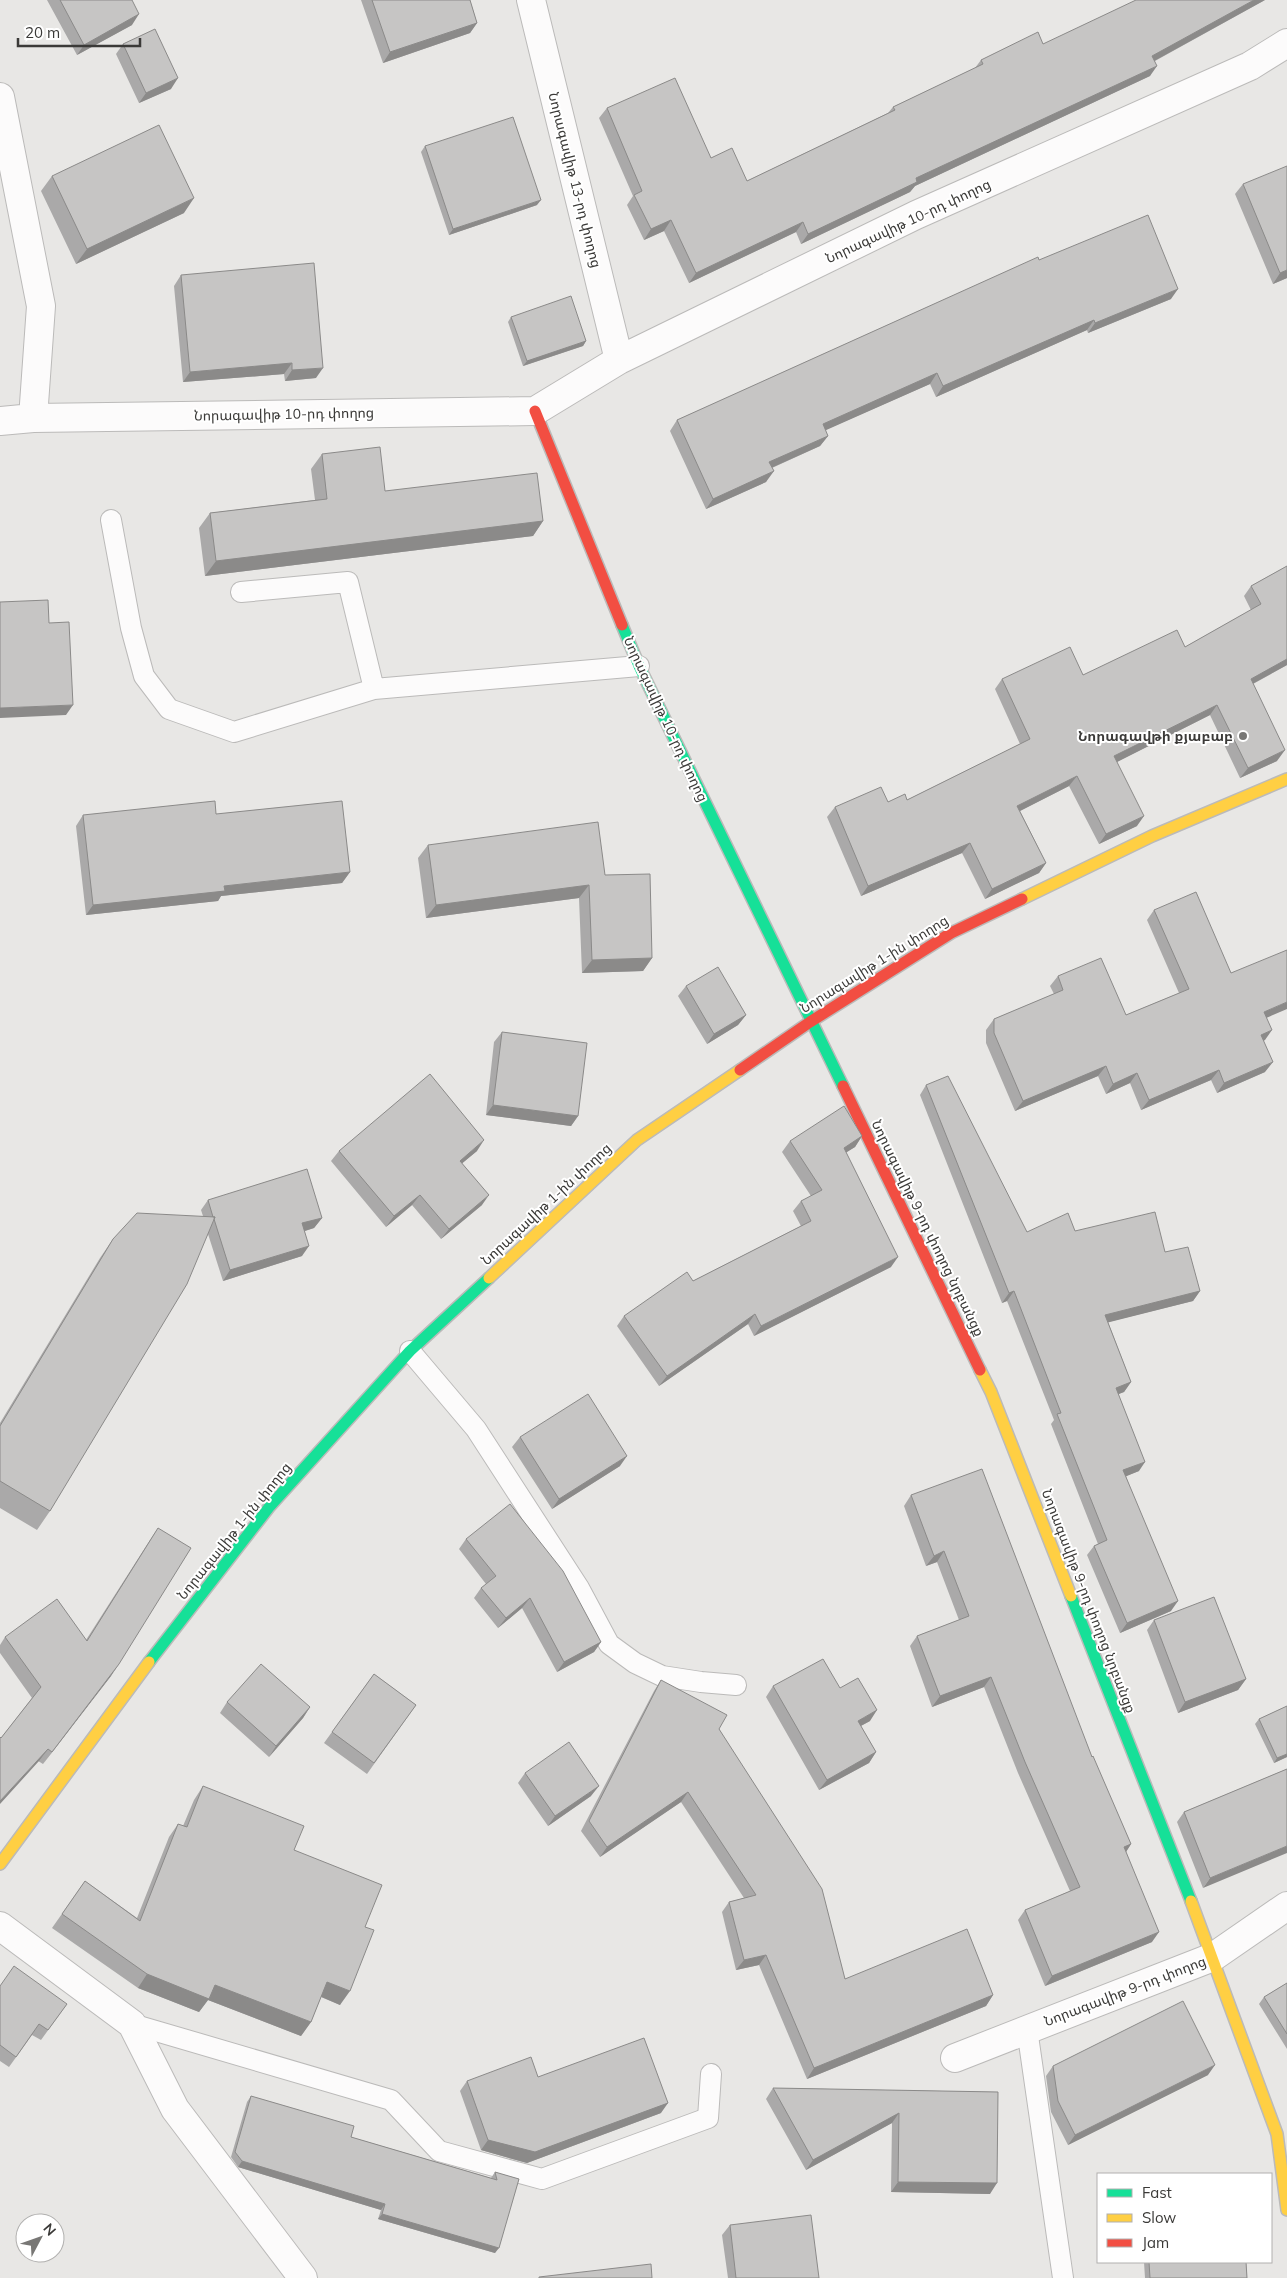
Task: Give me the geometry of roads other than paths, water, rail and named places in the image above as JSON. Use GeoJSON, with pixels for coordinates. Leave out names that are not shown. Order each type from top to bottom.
{"type":"FeatureCollection","features":[{"type":"Feature","properties":{"kind":"street","name":"Նորագավիթ 13-րդ փողոց"},"geometry":{"type":"LineString","coordinates":[[531,0],[619,360]]}},
{"type":"Feature","properties":{"kind":"street","name":"Նորագավիթ 10-րդ փողոց"},"geometry":{"type":"LineString","coordinates":[[0,421],[33,418],[535,411],[619,360],[916,215],[1250,66],[1287,42]]}},
{"type":"Feature","properties":{"kind":"street"},"geometry":{"type":"LineString","coordinates":[[0,97],[41,306],[33,418]]}},
{"type":"Feature","properties":{"kind":"street","name":"Նորագավիթ 10-րդ փողոց"},"geometry":{"type":"LineString","coordinates":[[535,411],[639,666],[810,1022]]}},
{"type":"Feature","properties":{"kind":"street","name":"Նորագավիթ 1-ին փողոց"},"geometry":{"type":"LineString","coordinates":[[0,1864],[159,1648],[270,1506],[410,1351],[637,1140],[810,1022],[951,933],[1152,836],[1287,779]]}},
{"type":"Feature","properties":{"kind":"street","name":"Նորագավիթ 9-րդ փողոց նրբանցք"},"geometry":{"type":"LineString","coordinates":[[810,1022],[991,1392],[1213,1957],[1277,2134],[1287,2210]]}},
{"type":"Feature","properties":{"kind":"street","name":"Նորագավիթ 9-րդ փողոց"},"geometry":{"type":"LineString","coordinates":[[955,2058],[1213,1957],[1287,1906]]}},
{"type":"Feature","properties":{"kind":"street"},"geometry":{"type":"LineString","coordinates":[[0,1926],[132,2024],[175,2108],[303,2278]]}},
{"type":"Feature","properties":{"kind":"lane"},"geometry":{"type":"LineString","coordinates":[[112,520],[131,628],[144,676],[169,709],[234,732],[374,689],[639,666]]}},
{"type":"Feature","properties":{"kind":"lane"},"geometry":{"type":"LineString","coordinates":[[241,592],[348,582],[374,689]]}},
{"type":"Feature","properties":{"kind":"lane"},"geometry":{"type":"LineString","coordinates":[[410,1351],[476,1429],[579,1588],[609,1644],[635,1663],[662,1676],[701,1682],[736,1684]]}},
{"type":"Feature","properties":{"kind":"lane"},"geometry":{"type":"LineString","coordinates":[[132,2024],[391,2100],[439,2151],[542,2179],[708,2118],[711,2074]]}},
{"type":"Feature","properties":{"kind":"lane"},"geometry":{"type":"LineString","coordinates":[[1027,2029],[1063,2278]]}},
{"type":"Feature","properties":{"kind":"place","name":"Նորագավթի քյաբաբ"},"geometry":{"type":"Point","coordinates":[1243,736]}}]}
